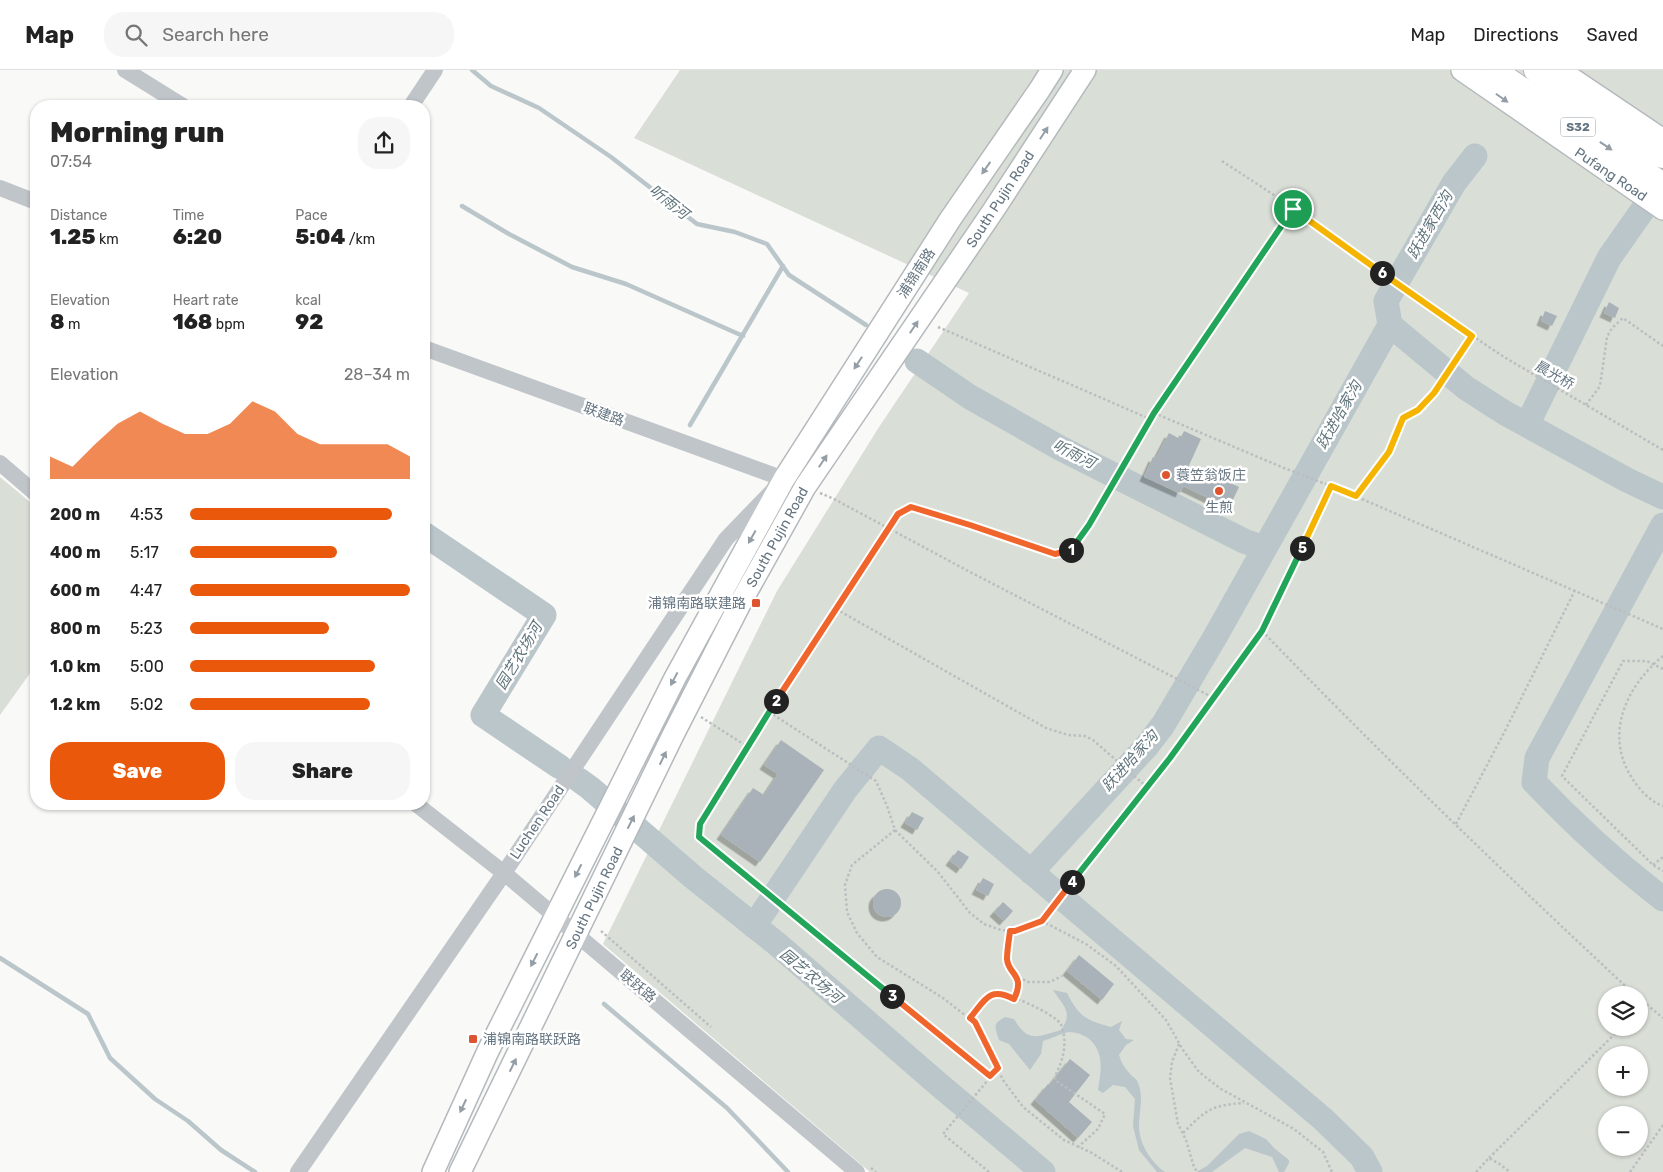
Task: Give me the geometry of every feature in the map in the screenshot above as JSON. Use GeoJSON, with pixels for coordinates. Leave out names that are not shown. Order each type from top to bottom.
{"type":"FeatureCollection","features":[{"type":"Feature","properties":{"kind":"highway","name":"S32"},"geometry":{"type":"LineString","coordinates":[[1493,70],[1662,200]]}},
{"type":"Feature","properties":{"kind":"highway","name":"S32"},"geometry":{"type":"LineString","coordinates":[[1536,70],[1663,156]]}},
{"type":"Feature","properties":{"kind":"main road","name":"浦锦南路"},"geometry":{"type":"LineString","coordinates":[[784,479],[946,226],[1052,70]]}},
{"type":"Feature","properties":{"kind":"main road","name":"South Pujin Road"},"geometry":{"type":"LineString","coordinates":[[460,1172],[687,708],[742,600],[805,487],[993,211],[1084,70]]}},
{"type":"Feature","properties":{"kind":"main road","name":"Pufang Road"},"geometry":{"type":"LineString","coordinates":[[1462,70],[1636,191],[1662,200]]}},
{"type":"Feature","properties":{"kind":"main road"},"geometry":{"type":"LineString","coordinates":[[1559,70],[1663,140]]}},
{"type":"Feature","properties":{"kind":"main road","name":"South Pujin Road"},"geometry":{"type":"LineString","coordinates":[[433,1172],[488,1051],[675,678],[784,479]]}},
{"type":"Feature","properties":{"kind":"street"},"geometry":{"type":"LineString","coordinates":[[125,70],[173,100]]}},
{"type":"Feature","properties":{"kind":"street"},"geometry":{"type":"LineString","coordinates":[[414,100],[434,71]]}},
{"type":"Feature","properties":{"kind":"street"},"geometry":{"type":"LineString","coordinates":[[0,188],[30,200]]}},
{"type":"Feature","properties":{"kind":"street","name":"联建路"},"geometry":{"type":"LineString","coordinates":[[430,350],[784,479]]}},
{"type":"Feature","properties":{"kind":"street"},"geometry":{"type":"LineString","coordinates":[[0,463],[30,489]]}},
{"type":"Feature","properties":{"kind":"street","name":"Luchen Road"},"geometry":{"type":"LineString","coordinates":[[298,1172],[504,873],[726,538],[784,479]]}},
{"type":"Feature","properties":{"kind":"street","name":"联跃路"},"geometry":{"type":"LineString","coordinates":[[424,810],[504,873],[857,1172]]}},
{"type":"Feature","properties":{"kind":"path","name":"晨光桥"},"geometry":{"type":"LineString","coordinates":[[1222,161],[1472,336],[1525,370],[1663,450]]}},
{"type":"Feature","properties":{"kind":"path"},"geometry":{"type":"LineString","coordinates":[[990,1076],[699,837],[700,824],[769,712],[898,514],[911,507],[1055,554],[1070,551],[1089,525],[1150,419],[1293,209]]}},
{"type":"Feature","properties":{"kind":"path"},"geometry":{"type":"LineString","coordinates":[[1586,405],[1600,386],[1607,336],[1612,328],[1624,318],[1663,346]]}},
{"type":"Feature","properties":{"kind":"path"},"geometry":{"type":"LineString","coordinates":[[938,327],[1150,419]]}},
{"type":"Feature","properties":{"kind":"path"},"geometry":{"type":"LineString","coordinates":[[1356,496],[1389,452],[1403,418],[1418,410],[1434,393],[1472,336]]}},
{"type":"Feature","properties":{"kind":"path"},"geometry":{"type":"LineString","coordinates":[[1154,413],[1356,496],[1663,628]]}},
{"type":"Feature","properties":{"kind":"path"},"geometry":{"type":"LineString","coordinates":[[769,712],[837,757],[876,780],[895,830],[938,872],[970,913],[984,924],[1001,930],[1015,931],[1042,921],[1147,787],[1262,631],[1331,486]]}},
{"type":"Feature","properties":{"kind":"path"},"geometry":{"type":"LineString","coordinates":[[805,487],[834,499],[888,529],[1214,698]]}},
{"type":"Feature","properties":{"kind":"path"},"geometry":{"type":"LineString","coordinates":[[1456,824],[1506,729],[1575,590]]}},
{"type":"Feature","properties":{"kind":"path"},"geometry":{"type":"LineString","coordinates":[[836,609],[1046,728],[1068,735],[1085,736],[1093,740],[1147,787]]}},
{"type":"Feature","properties":{"kind":"path"},"geometry":{"type":"LineString","coordinates":[[1262,631],[1456,824],[1625,986]]}},
{"type":"Feature","properties":{"kind":"path"},"geometry":{"type":"LineString","coordinates":[[1663,656],[1636,683],[1627,699],[1621,717],[1620,751],[1628,772],[1642,791],[1663,806]]}},
{"type":"Feature","properties":{"kind":"path"},"geometry":{"type":"LineString","coordinates":[[1663,669],[1646,661],[1623,661],[1562,776],[1653,865],[1663,871]]}},
{"type":"Feature","properties":{"kind":"path"},"geometry":{"type":"LineString","coordinates":[[687,708],[748,747]]}},
{"type":"Feature","properties":{"kind":"path"},"geometry":{"type":"LineString","coordinates":[[895,830],[852,865],[845,885],[847,912],[857,933],[877,957],[943,998],[975,1022],[1003,1080],[1023,1108],[1064,1140],[1092,1153],[1122,1172]]}},
{"type":"Feature","properties":{"kind":"path"},"geometry":{"type":"LineString","coordinates":[[1653,865],[1663,857]]}},
{"type":"Feature","properties":{"kind":"path"},"geometry":{"type":"LineString","coordinates":[[1042,921],[1086,944],[1116,966],[1166,1020],[1179,1044],[1199,1072],[1245,1103],[1294,1129],[1323,1152],[1332,1172]]}},
{"type":"Feature","properties":{"kind":"path"},"geometry":{"type":"LineString","coordinates":[[1010,931],[1007,961],[1017,976],[1018,983],[1014,999]]}},
{"type":"Feature","properties":{"kind":"path"},"geometry":{"type":"LineString","coordinates":[[1017,976],[1028,982],[1050,982],[1062,976]]}},
{"type":"Feature","properties":{"kind":"path"},"geometry":{"type":"LineString","coordinates":[[970,1018],[984,1001],[995,993],[1004,994],[1036,1007],[1061,1024],[1064,1050],[1055,1080],[1105,1114],[1098,1129],[1078,1147]]}},
{"type":"Feature","properties":{"kind":"path"},"geometry":{"type":"LineString","coordinates":[[1648,1006],[1663,1018]]}},
{"type":"Feature","properties":{"kind":"path"},"geometry":{"type":"LineString","coordinates":[[1476,1172],[1488,1158],[1614,1036]]}},
{"type":"Feature","properties":{"kind":"path"},"geometry":{"type":"LineString","coordinates":[[1179,1044],[1172,1062],[1170,1078],[1178,1124],[1197,1172]]}},
{"type":"Feature","properties":{"kind":"path"},"geometry":{"type":"LineString","coordinates":[[989,1172],[943,1134],[998,1068]]}},
{"type":"Feature","properties":{"kind":"path"},"geometry":{"type":"LineString","coordinates":[[1183,1133],[1199,1117],[1216,1106],[1245,1103]]}},
{"type":"Feature","properties":{"kind":"path"},"geometry":{"type":"LineString","coordinates":[[1630,1172],[1663,1125]]}},
{"type":"Feature","properties":{"kind":"path"},"geometry":{"type":"LineString","coordinates":[[1488,1158],[1510,1172]]}},
{"type":"Feature","properties":{"kind":"shaded area"},"geometry":{"type":"Polygon","coordinates":[[[680,70],[1663,70],[1663,1172],[870,1172],[603,944],[777,591],[879,427],[969,293],[634,138],[680,70]]]}},
{"type":"Feature","properties":{"kind":"shaded area"},"geometry":{"type":"Polygon","coordinates":[[[0,477],[30,502],[30,673],[0,715],[0,477]]]}},
{"type":"Feature","properties":{"kind":"shaded area"},"geometry":{"type":"Polygon","coordinates":[[[1053,990],[1067,993],[1075,1007],[1084,1016],[1095,1022],[1111,1027],[1122,1021],[1119,1030],[1126,1039],[1134,1040],[1126,1045],[1119,1055],[1125,1068],[1137,1080],[1140,1088],[1139,1126],[1141,1139],[1151,1158],[1165,1172],[1157,1172],[1139,1150],[1133,1126],[1135,1099],[1125,1087],[1113,1085],[1103,1093],[1098,1090],[1101,1068],[1099,1055],[1097,1049],[1088,1038],[1074,1032],[1069,1032],[1043,1041],[1041,1054],[1030,1070],[1009,1044],[999,1040],[996,1024],[1005,1017],[1014,1019],[1019,1027],[1029,1035],[1046,1035],[1061,1030],[1067,1018],[1066,1009],[1053,990]]]}},
{"type":"Feature","properties":{"kind":"shaded area"},"geometry":{"type":"Polygon","coordinates":[[[1249,1131],[1266,1139],[1289,1160],[1284,1172],[1279,1172],[1272,1157],[1245,1148],[1212,1172],[1196,1172],[1207,1166],[1239,1134],[1249,1131]]]}},
{"type":"Feature","properties":{"kind":"building"},"geometry":{"type":"Polygon","coordinates":[[[1609,302],[1619,308],[1615,318],[1604,313],[1609,302]]]}},
{"type":"Feature","properties":{"kind":"building"},"geometry":{"type":"Polygon","coordinates":[[[1545,311],[1557,316],[1552,326],[1541,321],[1545,311]]]}},
{"type":"Feature","properties":{"kind":"building"},"geometry":{"type":"Polygon","coordinates":[[[1184,431],[1201,439],[1186,472],[1206,480],[1209,473],[1239,487],[1229,508],[1183,486],[1180,493],[1144,477],[1153,457],[1156,458],[1169,433],[1180,439],[1184,431]]]}},
{"type":"Feature","properties":{"kind":"building"},"geometry":{"type":"Polygon","coordinates":[[[781,740],[824,770],[760,862],[721,835],[753,788],[764,795],[778,774],[764,765],[781,740]]]}},
{"type":"Feature","properties":{"kind":"building"},"geometry":{"type":"Polygon","coordinates":[[[912,812],[924,818],[917,830],[905,823],[912,812]]]}},
{"type":"Feature","properties":{"kind":"building"},"geometry":{"type":"Polygon","coordinates":[[[958,850],[969,857],[961,869],[950,861],[958,850]]]}},
{"type":"Feature","properties":{"kind":"building"},"geometry":{"type":"Polygon","coordinates":[[[983,878],[994,884],[988,896],[976,890],[983,878]]]}},
{"type":"Feature","properties":{"kind":"building"},"geometry":{"type":"Polygon","coordinates":[[[887,889],[897,893],[901,903],[897,913],[887,917],[877,913],[873,903],[877,893],[887,889]]]}},
{"type":"Feature","properties":{"kind":"building"},"geometry":{"type":"Polygon","coordinates":[[[1003,902],[1013,911],[1004,921],[994,912],[1003,902]]]}},
{"type":"Feature","properties":{"kind":"building"},"geometry":{"type":"Polygon","coordinates":[[[1079,955],[1114,984],[1102,1000],[1067,971],[1079,955]]]}},
{"type":"Feature","properties":{"kind":"building"},"geometry":{"type":"Polygon","coordinates":[[[1070,1059],[1090,1075],[1069,1102],[1092,1122],[1078,1138],[1035,1100],[1070,1059]]]}},
{"type":"Feature","properties":{"kind":"waterway","name":"听雨河"},"geometry":{"type":"LineString","coordinates":[[472,70],[491,86],[539,108],[611,157],[697,224],[735,232],[767,244],[789,275],[866,325]]}},
{"type":"Feature","properties":{"kind":"waterway","name":"跃进家西沟"},"geometry":{"type":"LineString","coordinates":[[1390,325],[1386,301],[1454,183],[1475,156]]}},
{"type":"Feature","properties":{"kind":"waterway","name":"跃进哈家沟"},"geometry":{"type":"LineString","coordinates":[[1527,425],[1609,258],[1663,181]]}},
{"type":"Feature","properties":{"kind":"waterway"},"geometry":{"type":"LineString","coordinates":[[462,206],[509,234],[572,267],[626,284],[743,336]]}},
{"type":"Feature","properties":{"kind":"waterway"},"geometry":{"type":"LineString","coordinates":[[690,425],[783,266]]}},
{"type":"Feature","properties":{"kind":"waterway","name":"跃进哈家沟"},"geometry":{"type":"LineString","coordinates":[[1031,872],[1146,747],[1163,725],[1215,637],[1390,325],[1466,388],[1505,413],[1627,480],[1663,497]]}},
{"type":"Feature","properties":{"kind":"waterway","name":"听雨河"},"geometry":{"type":"LineString","coordinates":[[917,361],[970,397],[1060,448],[1244,541],[1264,548]]}},
{"type":"Feature","properties":{"kind":"waterway"},"geometry":{"type":"LineString","coordinates":[[1663,525],[1537,758],[1534,782],[1596,843],[1663,899]]}},
{"type":"Feature","properties":{"kind":"waterway","name":"园艺农场河"},"geometry":{"type":"LineString","coordinates":[[430,538],[544,615],[483,715],[560,767]]}},
{"type":"Feature","properties":{"kind":"waterway"},"geometry":{"type":"LineString","coordinates":[[754,926],[845,790],[879,748],[910,769],[1323,1119],[1362,1157],[1370,1172]]}},
{"type":"Feature","properties":{"kind":"waterway","name":"园艺农场河"},"geometry":{"type":"LineString","coordinates":[[579,780],[693,877],[777,944],[1043,1172]]}},
{"type":"Feature","properties":{"kind":"waterway"},"geometry":{"type":"LineString","coordinates":[[0,958],[88,1014],[110,1058],[155,1099],[188,1121],[221,1150],[255,1172]]}},
{"type":"Feature","properties":{"kind":"waterway"},"geometry":{"type":"LineString","coordinates":[[604,1004],[727,1108],[788,1172]]}},
{"type":"Feature","properties":{"kind":"place","name":"蓑笠翁饭庄"},"geometry":{"type":"Point","coordinates":[1166,475]}},
{"type":"Feature","properties":{"kind":"place","name":"生煎"},"geometry":{"type":"Point","coordinates":[1219,491]}},
{"type":"Feature","properties":{"kind":"place","name":"浦锦南路联建路"},"geometry":{"type":"Point","coordinates":[756,603]}},
{"type":"Feature","properties":{"kind":"place","name":"浦锦南路联跃路"},"geometry":{"type":"Point","coordinates":[473,1039]}},
{"type":"Feature","properties":{"kind":"route"},"geometry":{"type":"LineString","coordinates":[[1293,209],[1472,336],[1434,393],[1418,410],[1403,418],[1389,452],[1356,496],[1331,486],[1262,631],[1170,758],[1042,921],[1010,931],[1007,961],[1017,976],[1017,994],[1014,999],[1004,994],[995,993],[984,1001],[970,1018],[975,1022],[998,1068],[990,1076],[699,837],[700,824],[765,719],[898,514],[911,507],[1055,554],[1070,551],[1089,525],[1154,413],[1293,209]]}}]}
